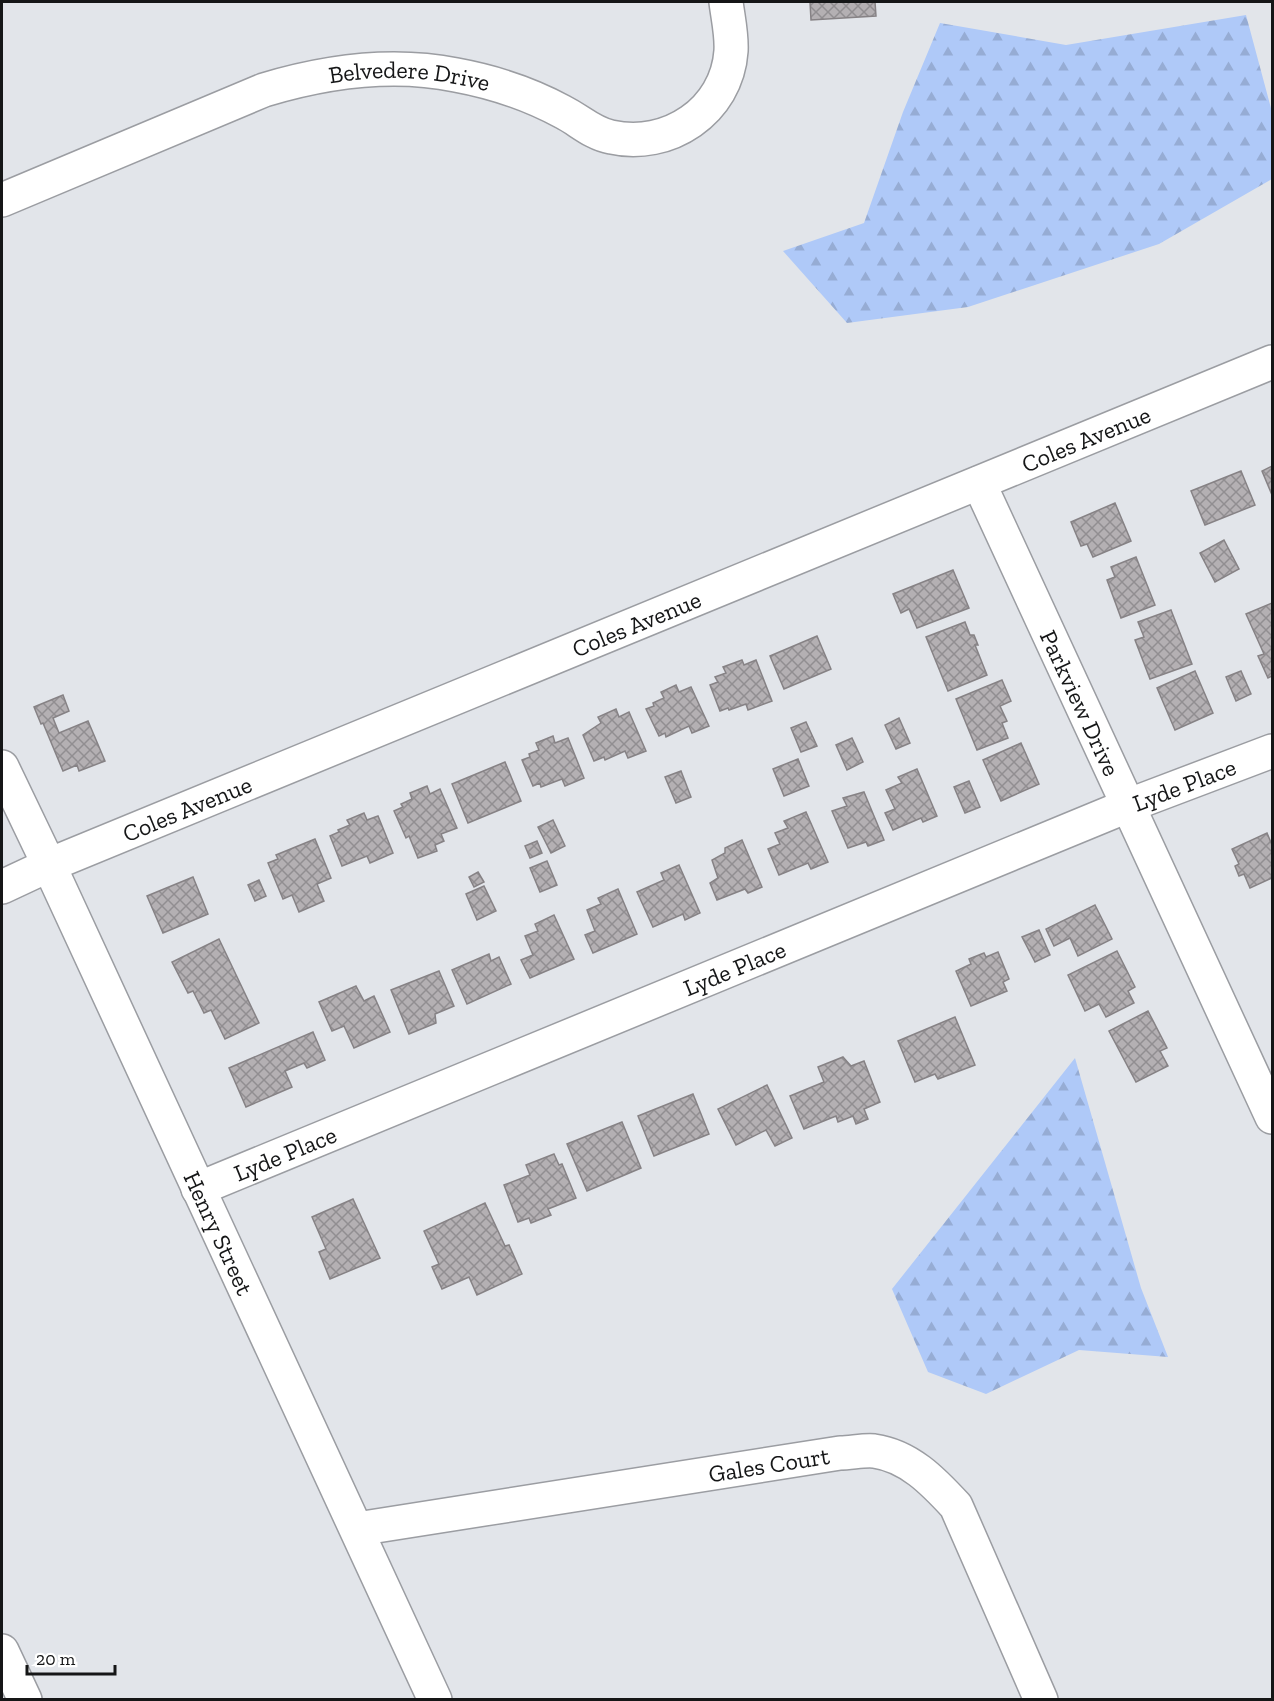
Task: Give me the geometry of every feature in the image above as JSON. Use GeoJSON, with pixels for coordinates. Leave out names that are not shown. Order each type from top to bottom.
{"type":"FeatureCollection","features":[{"type":"Feature","properties":{"kind":"street","name":"Belvedere Drive"},"geometry":{"type":"LineString","coordinates":[[2,200],[264,90],[339,71],[417,69],[456,74],[530,96],[611,138],[641,140],[660,137],[679,130],[703,113],[721,89],[728,70],[731,50],[726,2]]}},
{"type":"Feature","properties":{"kind":"street","name":"Coles Avenue"},"geometry":{"type":"LineString","coordinates":[[2,887],[49,864],[1272,362]]}},
{"type":"Feature","properties":{"kind":"street","name":"Parkview Drive"},"geometry":{"type":"LineString","coordinates":[[979,483],[1272,1117]]}},
{"type":"Feature","properties":{"kind":"street","name":"Lyde Place"},"geometry":{"type":"LineString","coordinates":[[198,1189],[1127,806],[1272,751]]}},
{"type":"Feature","properties":{"kind":"street","name":"Henry Street"},"geometry":{"type":"LineString","coordinates":[[2,767],[435,1700]]}},
{"type":"Feature","properties":{"kind":"street","name":"Gales Court"},"geometry":{"type":"LineString","coordinates":[[357,1529],[840,1453],[874,1451],[909,1463],[934,1482],[956,1506],[1041,1700]]}},
{"type":"Feature","properties":{"kind":"street"},"geometry":{"type":"LineString","coordinates":[[2,1651],[25,1700]]}},
{"type":"Feature","properties":{"kind":"green space"},"geometry":{"type":"Polygon","coordinates":[[[1246,15],[1272,112],[1272,179],[1159,244],[968,307],[847,323],[783,251],[864,223],[903,112],[940,23],[1066,45],[1246,15]]]}},
{"type":"Feature","properties":{"kind":"green space"},"geometry":{"type":"Polygon","coordinates":[[[1075,1058],[1141,1288],[1168,1357],[1079,1350],[986,1394],[928,1372],[892,1289],[1075,1058]]]}},
{"type":"Feature","properties":{"kind":"building"},"geometry":{"type":"Polygon","coordinates":[[[810,2],[875,2],[876,16],[811,20],[810,2]]]}},
{"type":"Feature","properties":{"kind":"building"},"geometry":{"type":"Polygon","coordinates":[[[1272,466],[1272,495],[1262,471],[1272,466]]]}},
{"type":"Feature","properties":{"kind":"building"},"geometry":{"type":"Polygon","coordinates":[[[1241,471],[1255,505],[1205,525],[1191,491],[1241,471]]]}},
{"type":"Feature","properties":{"kind":"building"},"geometry":{"type":"Polygon","coordinates":[[[1115,503],[1131,541],[1093,557],[1087,544],[1081,546],[1071,522],[1115,503]]]}},
{"type":"Feature","properties":{"kind":"building"},"geometry":{"type":"Polygon","coordinates":[[[1224,540],[1239,569],[1215,582],[1200,553],[1224,540]]]}},
{"type":"Feature","properties":{"kind":"building"},"geometry":{"type":"Polygon","coordinates":[[[1136,557],[1155,605],[1121,618],[1107,580],[1115,577],[1111,567],[1136,557]]]}},
{"type":"Feature","properties":{"kind":"building"},"geometry":{"type":"Polygon","coordinates":[[[953,570],[969,608],[917,628],[909,609],[901,613],[893,594],[953,570]]]}},
{"type":"Feature","properties":{"kind":"building"},"geometry":{"type":"Polygon","coordinates":[[[1272,603],[1272,676],[1268,678],[1258,656],[1264,654],[1246,614],[1272,603]]]}},
{"type":"Feature","properties":{"kind":"building"},"geometry":{"type":"Polygon","coordinates":[[[1171,610],[1192,664],[1150,679],[1135,640],[1144,637],[1138,622],[1171,610]]]}},
{"type":"Feature","properties":{"kind":"building"},"geometry":{"type":"Polygon","coordinates":[[[965,622],[970,635],[974,635],[978,645],[975,645],[987,675],[948,691],[926,637],[965,622]]]}},
{"type":"Feature","properties":{"kind":"building"},"geometry":{"type":"Polygon","coordinates":[[[817,636],[831,669],[784,689],[770,656],[817,636]]]}},
{"type":"Feature","properties":{"kind":"building"},"geometry":{"type":"Polygon","coordinates":[[[742,660],[744,665],[756,660],[772,701],[748,710],[746,704],[720,711],[710,685],[718,682],[715,677],[726,673],[723,667],[742,660]]]}},
{"type":"Feature","properties":{"kind":"building"},"geometry":{"type":"Polygon","coordinates":[[[1195,671],[1213,713],[1175,730],[1157,688],[1195,671]]]}},
{"type":"Feature","properties":{"kind":"building"},"geometry":{"type":"Polygon","coordinates":[[[1241,671],[1251,694],[1236,701],[1226,677],[1241,671]]]}},
{"type":"Feature","properties":{"kind":"building"},"geometry":{"type":"Polygon","coordinates":[[[1002,680],[1011,701],[1000,706],[1007,721],[1002,723],[1008,738],[977,750],[956,699],[1002,680]]]}},
{"type":"Feature","properties":{"kind":"building"},"geometry":{"type":"Polygon","coordinates":[[[676,685],[679,692],[691,687],[709,726],[692,733],[689,726],[666,737],[665,733],[659,736],[646,709],[664,698],[661,692],[676,685]]]}},
{"type":"Feature","properties":{"kind":"building"},"geometry":{"type":"Polygon","coordinates":[[[63,695],[69,711],[53,718],[59,733],[88,721],[105,761],[79,771],[77,765],[63,771],[34,707],[63,695]]]}},
{"type":"Feature","properties":{"kind":"building"},"geometry":{"type":"Polygon","coordinates":[[[616,709],[619,717],[629,712],[646,751],[628,758],[625,751],[605,760],[604,757],[594,761],[583,735],[601,723],[598,717],[616,709]]]}},
{"type":"Feature","properties":{"kind":"building"},"geometry":{"type":"Polygon","coordinates":[[[899,718],[910,743],[896,749],[885,725],[899,718]]]}},
{"type":"Feature","properties":{"kind":"building"},"geometry":{"type":"Polygon","coordinates":[[[806,722],[817,746],[801,752],[791,728],[806,722]]]}},
{"type":"Feature","properties":{"kind":"building"},"geometry":{"type":"Polygon","coordinates":[[[553,736],[555,743],[568,738],[584,778],[565,786],[562,779],[541,787],[540,783],[533,786],[522,760],[539,750],[536,743],[553,736]]]}},
{"type":"Feature","properties":{"kind":"building"},"geometry":{"type":"Polygon","coordinates":[[[852,738],[863,762],[847,770],[836,745],[852,738]]]}},
{"type":"Feature","properties":{"kind":"building"},"geometry":{"type":"Polygon","coordinates":[[[1021,743],[1039,784],[1001,801],[983,760],[1021,743]]]}},
{"type":"Feature","properties":{"kind":"building"},"geometry":{"type":"Polygon","coordinates":[[[798,759],[809,786],[784,796],[773,769],[798,759]]]}},
{"type":"Feature","properties":{"kind":"building"},"geometry":{"type":"Polygon","coordinates":[[[505,762],[521,801],[468,823],[452,784],[505,762]]]}},
{"type":"Feature","properties":{"kind":"building"},"geometry":{"type":"Polygon","coordinates":[[[917,769],[937,816],[923,822],[921,818],[893,830],[885,813],[895,809],[886,790],[902,783],[898,777],[917,769]]]}},
{"type":"Feature","properties":{"kind":"building"},"geometry":{"type":"Polygon","coordinates":[[[681,771],[691,797],[676,803],[665,777],[681,771]]]}},
{"type":"Feature","properties":{"kind":"building"},"geometry":{"type":"Polygon","coordinates":[[[969,781],[980,807],[965,813],[954,787],[969,781]]]}},
{"type":"Feature","properties":{"kind":"building"},"geometry":{"type":"Polygon","coordinates":[[[427,786],[430,794],[440,789],[457,828],[441,834],[444,841],[435,845],[437,851],[418,858],[409,836],[406,838],[394,811],[403,807],[401,804],[412,799],[410,793],[427,786]]]}},
{"type":"Feature","properties":{"kind":"building"},"geometry":{"type":"Polygon","coordinates":[[[864,792],[884,840],[868,846],[866,842],[848,848],[832,811],[847,806],[843,798],[864,792]]]}},
{"type":"Feature","properties":{"kind":"building"},"geometry":{"type":"Polygon","coordinates":[[[806,812],[828,862],[811,869],[808,863],[779,875],[768,849],[780,844],[775,833],[788,828],[784,821],[806,812]]]}},
{"type":"Feature","properties":{"kind":"building"},"geometry":{"type":"Polygon","coordinates":[[[364,813],[367,820],[378,816],[393,853],[370,863],[367,856],[342,866],[330,836],[350,825],[347,820],[364,813]]]}},
{"type":"Feature","properties":{"kind":"building"},"geometry":{"type":"Polygon","coordinates":[[[553,820],[565,846],[551,853],[538,827],[553,820]]]}},
{"type":"Feature","properties":{"kind":"building"},"geometry":{"type":"Polygon","coordinates":[[[1267,833],[1272,845],[1272,878],[1250,888],[1244,874],[1239,876],[1235,866],[1239,864],[1232,849],[1267,833]]]}},
{"type":"Feature","properties":{"kind":"building"},"geometry":{"type":"Polygon","coordinates":[[[315,839],[331,878],[317,884],[324,901],[299,912],[292,895],[283,899],[268,863],[278,859],[276,855],[315,839]]]}},
{"type":"Feature","properties":{"kind":"building"},"geometry":{"type":"Polygon","coordinates":[[[742,840],[762,887],[748,893],[745,889],[717,900],[710,883],[718,878],[712,860],[725,853],[725,848],[742,840]]]}},
{"type":"Feature","properties":{"kind":"building"},"geometry":{"type":"Polygon","coordinates":[[[537,841],[542,853],[530,858],[525,846],[537,841]]]}},
{"type":"Feature","properties":{"kind":"building"},"geometry":{"type":"Polygon","coordinates":[[[547,861],[557,885],[540,892],[530,868],[547,861]]]}},
{"type":"Feature","properties":{"kind":"building"},"geometry":{"type":"Polygon","coordinates":[[[679,865],[700,913],[685,920],[683,914],[653,927],[637,892],[664,880],[661,873],[679,865]]]}},
{"type":"Feature","properties":{"kind":"building"},"geometry":{"type":"Polygon","coordinates":[[[478,872],[484,882],[474,887],[469,877],[478,872]]]}},
{"type":"Feature","properties":{"kind":"building"},"geometry":{"type":"Polygon","coordinates":[[[193,877],[208,914],[163,933],[147,896],[193,877]]]}},
{"type":"Feature","properties":{"kind":"building"},"geometry":{"type":"Polygon","coordinates":[[[259,880],[266,896],[255,901],[248,885],[259,880]]]}},
{"type":"Feature","properties":{"kind":"building"},"geometry":{"type":"Polygon","coordinates":[[[484,886],[496,911],[477,920],[466,894],[484,886]]]}},
{"type":"Feature","properties":{"kind":"building"},"geometry":{"type":"Polygon","coordinates":[[[618,889],[637,934],[593,953],[585,935],[595,931],[587,910],[601,904],[598,898],[618,889]]]}},
{"type":"Feature","properties":{"kind":"building"},"geometry":{"type":"Polygon","coordinates":[[[1095,905],[1112,939],[1078,956],[1070,938],[1054,946],[1046,929],[1095,905]]]}},
{"type":"Feature","properties":{"kind":"building"},"geometry":{"type":"Polygon","coordinates":[[[554,915],[574,959],[530,978],[521,960],[533,955],[525,936],[538,931],[535,924],[554,915]]]}},
{"type":"Feature","properties":{"kind":"building"},"geometry":{"type":"Polygon","coordinates":[[[1039,930],[1050,955],[1035,962],[1022,937],[1039,930]]]}},
{"type":"Feature","properties":{"kind":"building"},"geometry":{"type":"Polygon","coordinates":[[[219,939],[259,1023],[225,1039],[211,1010],[204,1013],[193,991],[188,993],[172,962],[219,939]]]}},
{"type":"Feature","properties":{"kind":"building"},"geometry":{"type":"Polygon","coordinates":[[[1117,951],[1135,987],[1128,991],[1134,1003],[1106,1017],[1099,1004],[1085,1011],[1068,975],[1117,951]]]}},
{"type":"Feature","properties":{"kind":"building"},"geometry":{"type":"Polygon","coordinates":[[[998,952],[1009,979],[1003,982],[1007,991],[971,1006],[956,971],[971,964],[969,959],[984,953],[986,957],[998,952]]]}},
{"type":"Feature","properties":{"kind":"building"},"geometry":{"type":"Polygon","coordinates":[[[489,954],[491,961],[499,957],[511,984],[467,1004],[452,970],[489,954]]]}},
{"type":"Feature","properties":{"kind":"building"},"geometry":{"type":"Polygon","coordinates":[[[439,971],[454,1006],[435,1014],[436,1023],[409,1034],[391,990],[439,971]]]}},
{"type":"Feature","properties":{"kind":"building"},"geometry":{"type":"Polygon","coordinates":[[[356,986],[364,1001],[374,996],[390,1032],[354,1048],[344,1026],[332,1031],[319,1002],[356,986]]]}},
{"type":"Feature","properties":{"kind":"building"},"geometry":{"type":"Polygon","coordinates":[[[1148,1011],[1167,1048],[1160,1051],[1168,1066],[1136,1082],[1109,1031],[1148,1011]]]}},
{"type":"Feature","properties":{"kind":"building"},"geometry":{"type":"Polygon","coordinates":[[[955,1017],[975,1065],[938,1079],[935,1074],[915,1082],[898,1041],[955,1017]]]}},
{"type":"Feature","properties":{"kind":"building"},"geometry":{"type":"Polygon","coordinates":[[[313,1032],[325,1060],[307,1068],[304,1063],[285,1071],[292,1087],[246,1107],[229,1068],[313,1032]]]}},
{"type":"Feature","properties":{"kind":"building"},"geometry":{"type":"Polygon","coordinates":[[[843,1057],[851,1066],[864,1061],[880,1102],[864,1109],[868,1119],[856,1124],[853,1116],[838,1122],[836,1116],[804,1129],[790,1096],[824,1082],[818,1067],[843,1057]]]}},
{"type":"Feature","properties":{"kind":"building"},"geometry":{"type":"Polygon","coordinates":[[[767,1085],[792,1138],[775,1146],[766,1130],[736,1145],[718,1109],[767,1085]]]}},
{"type":"Feature","properties":{"kind":"building"},"geometry":{"type":"Polygon","coordinates":[[[693,1094],[709,1134],[654,1156],[638,1116],[693,1094]]]}},
{"type":"Feature","properties":{"kind":"building"},"geometry":{"type":"Polygon","coordinates":[[[622,1122],[641,1168],[587,1191],[567,1144],[622,1122]]]}},
{"type":"Feature","properties":{"kind":"building"},"geometry":{"type":"Polygon","coordinates":[[[554,1154],[559,1165],[562,1164],[576,1198],[548,1209],[551,1215],[531,1223],[529,1218],[518,1222],[504,1185],[530,1175],[526,1165],[554,1154]]]}},
{"type":"Feature","properties":{"kind":"building"},"geometry":{"type":"Polygon","coordinates":[[[353,1199],[380,1258],[330,1279],[319,1252],[326,1249],[312,1217],[353,1199]]]}},
{"type":"Feature","properties":{"kind":"building"},"geometry":{"type":"Polygon","coordinates":[[[485,1203],[505,1246],[509,1245],[522,1274],[477,1295],[469,1277],[442,1289],[432,1267],[439,1264],[424,1231],[485,1203]]]}}]}
